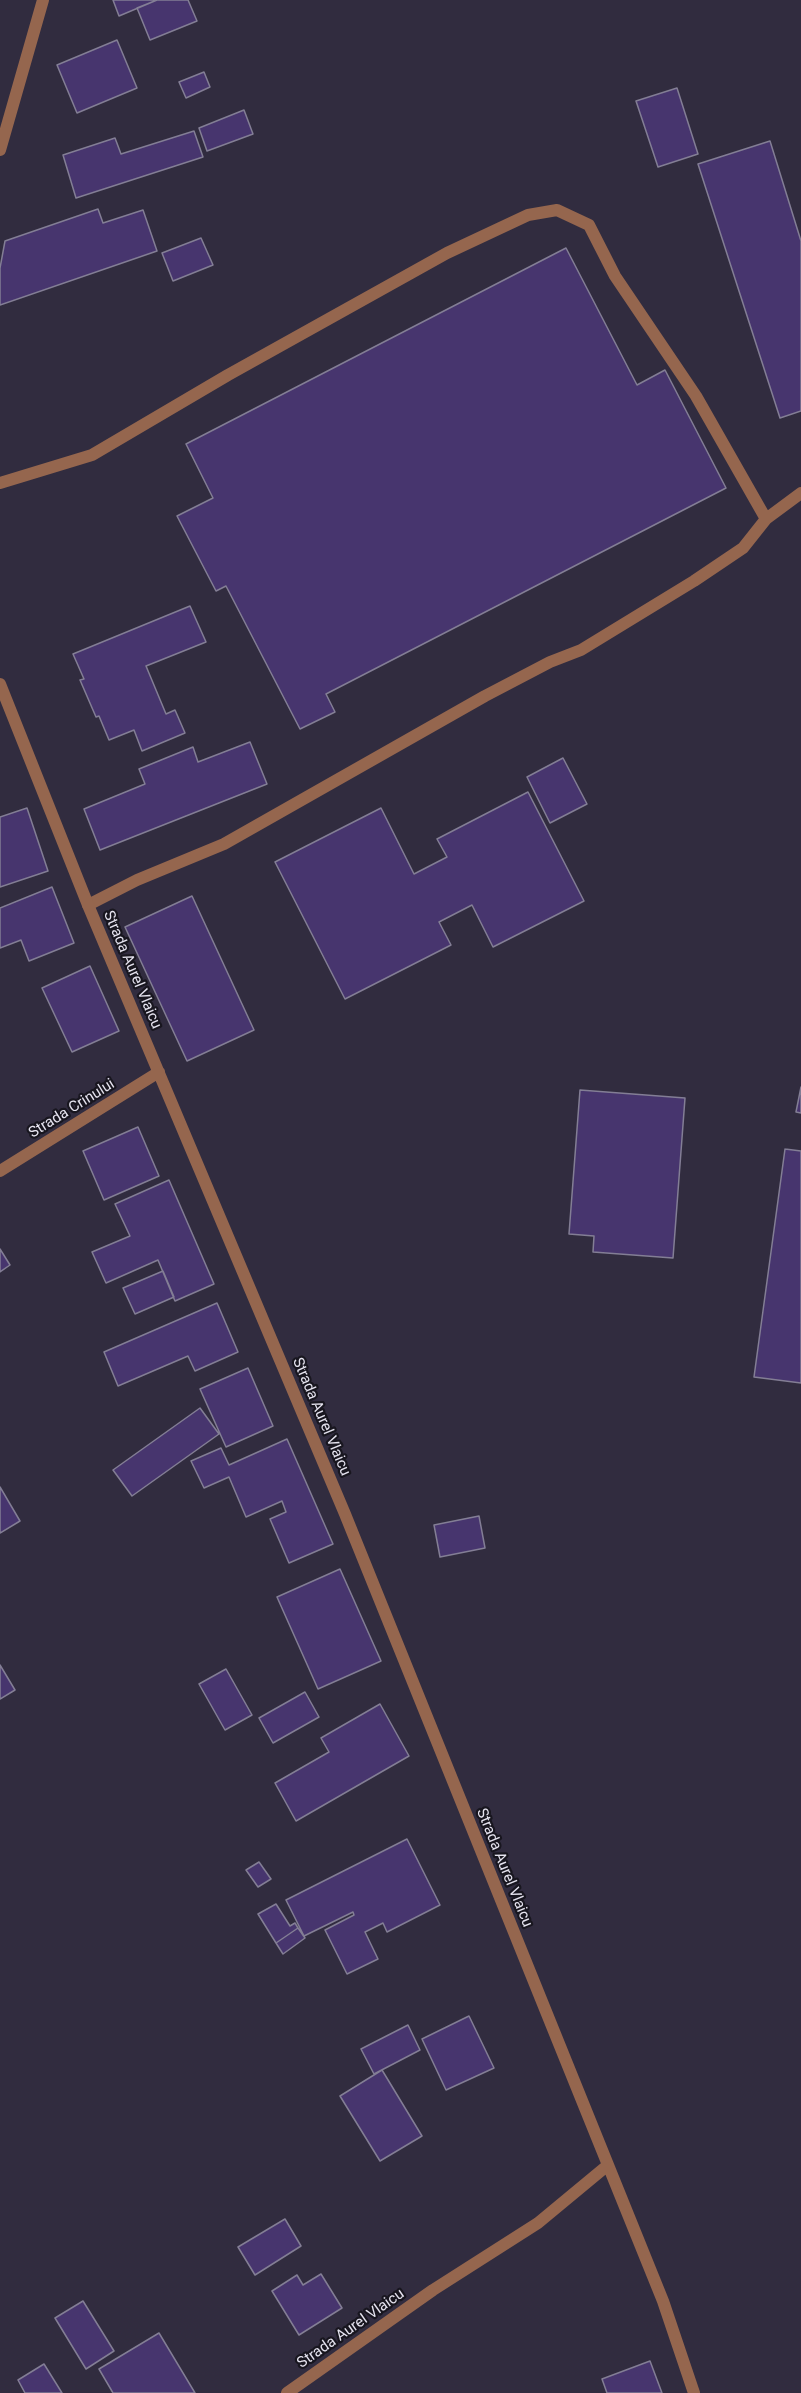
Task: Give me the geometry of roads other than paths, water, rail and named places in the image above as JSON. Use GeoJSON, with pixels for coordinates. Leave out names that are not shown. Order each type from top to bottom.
{"type":"FeatureCollection","features":[{"type":"Feature","properties":{"kind":"street"},"geometry":{"type":"LineString","coordinates":[[0,150],[43,0]]}},
{"type":"Feature","properties":{"kind":"street"},"geometry":{"type":"LineString","coordinates":[[0,483],[92,454],[447,253],[528,215],[557,210],[589,225],[615,276],[696,396],[766,519]]}},
{"type":"Feature","properties":{"kind":"street"},"geometry":{"type":"LineString","coordinates":[[88,905],[137,880],[224,844],[485,696],[550,662],[581,650],[694,581],[743,548],[766,519],[801,493]]}},
{"type":"Feature","properties":{"kind":"street","name":"Strada Aurel Vlaicu"},"geometry":{"type":"LineString","coordinates":[[0,684],[88,905],[350,1525],[663,2301],[694,2393]]}},
{"type":"Feature","properties":{"kind":"street","name":"Strada Crinului"},"geometry":{"type":"LineString","coordinates":[[0,1171],[159,1072]]}},
{"type":"Feature","properties":{"kind":"street","name":"Strada Aurel Vlaicu"},"geometry":{"type":"LineString","coordinates":[[287,2393],[433,2290],[538,2223],[608,2165]]}}]}
